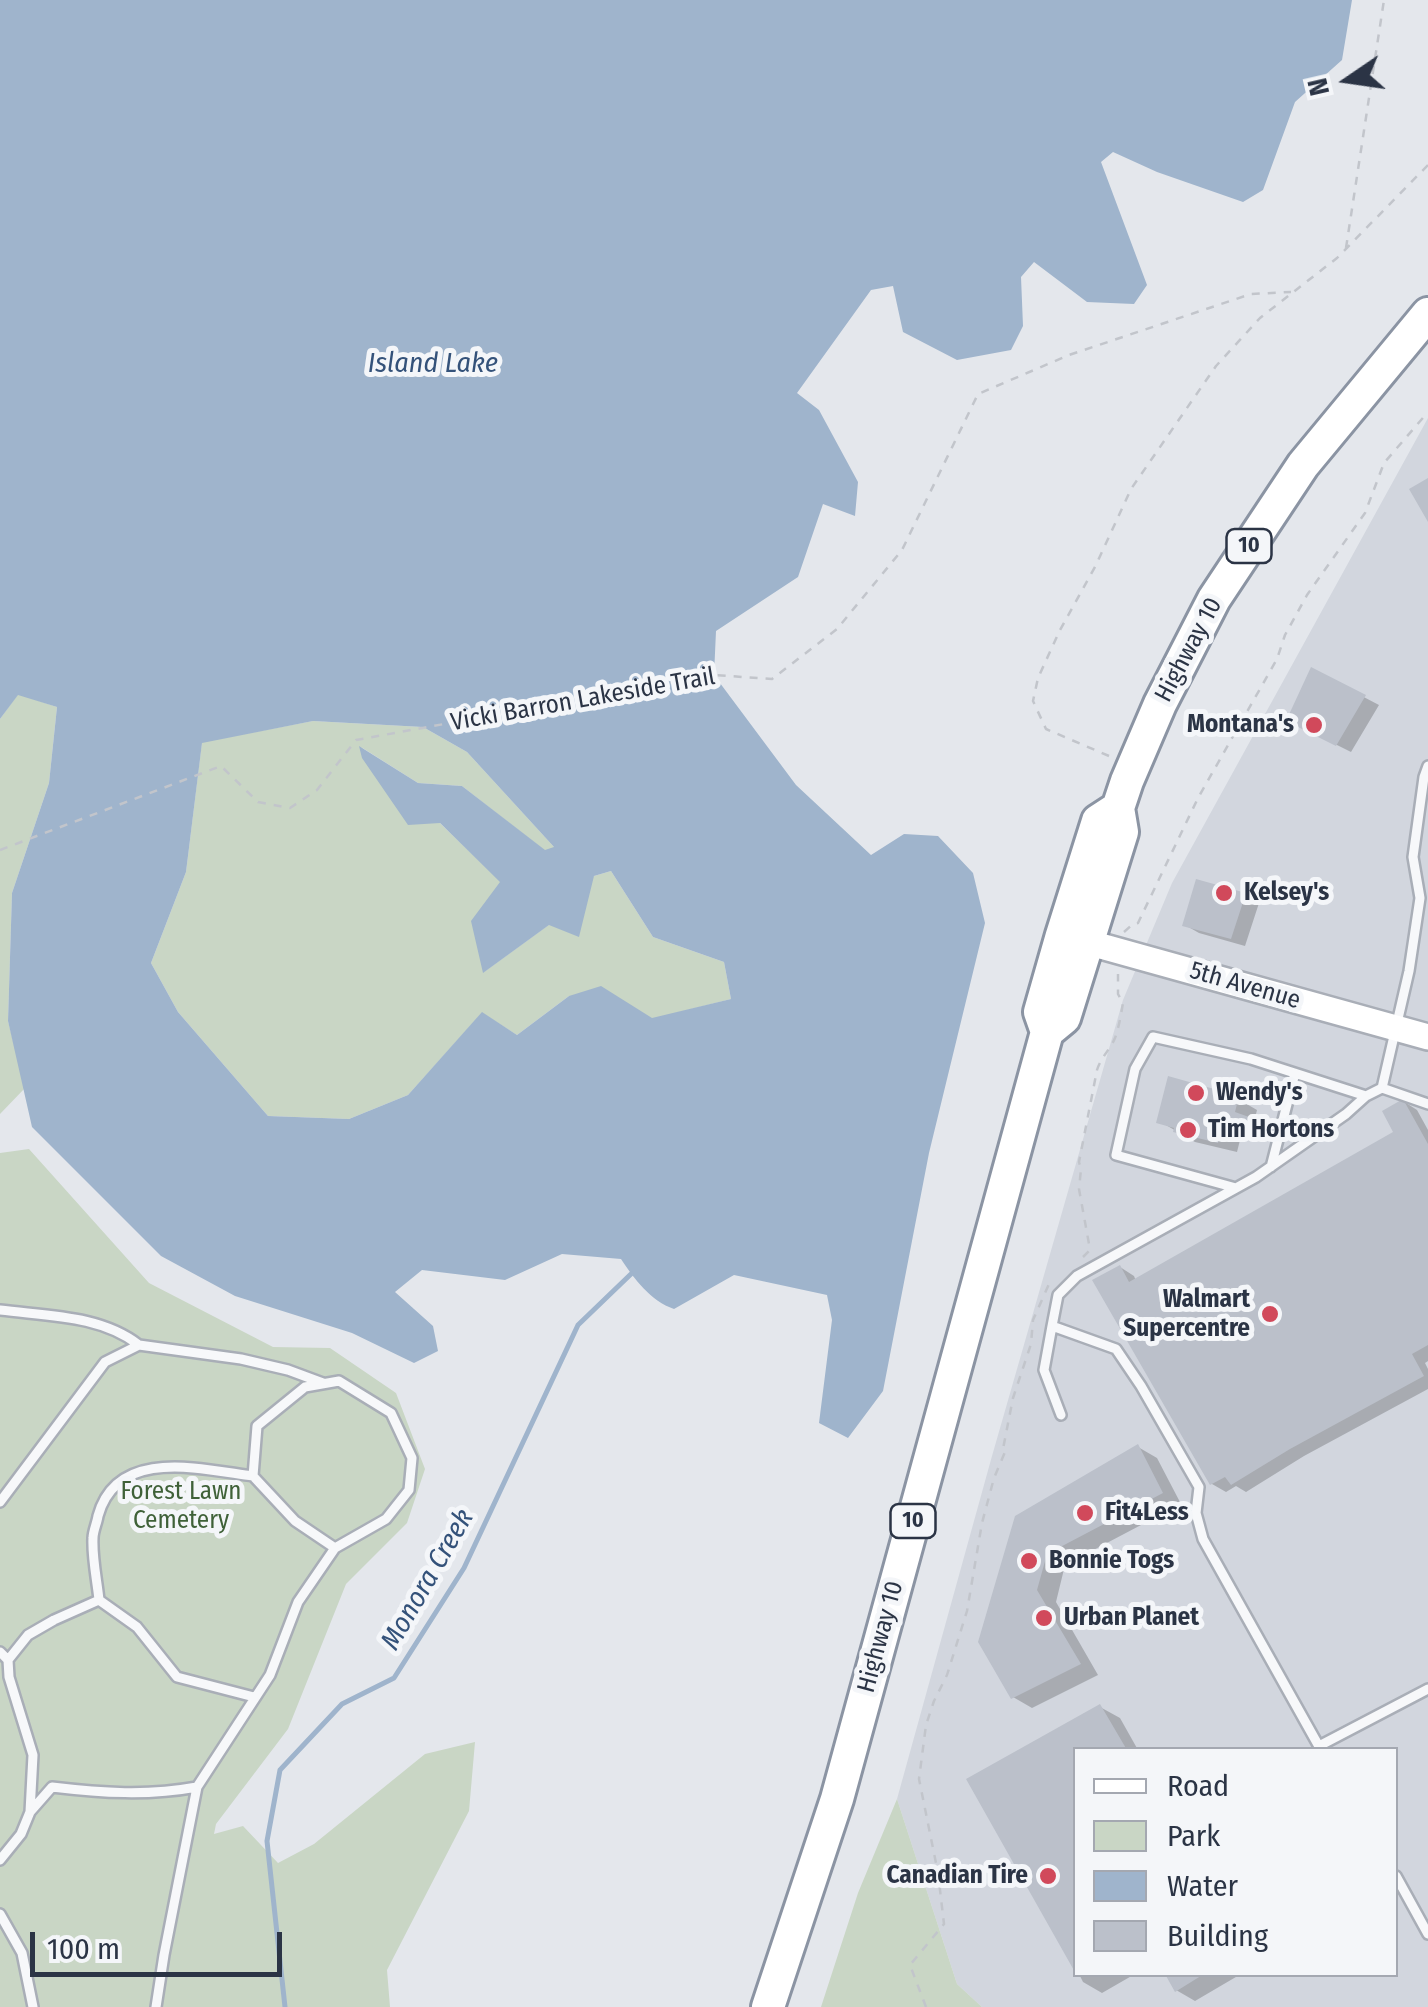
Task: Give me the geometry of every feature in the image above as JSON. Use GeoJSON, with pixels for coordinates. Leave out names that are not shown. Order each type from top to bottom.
{"type":"FeatureCollection","features":[{"type":"Feature","properties":{"kind":"highway","name":"Highway 10"},"geometry":{"type":"LineString","coordinates":[[768,2007],[837,1799],[1047,1032],[1064,1018],[1074,939],[1122,832],[1118,808],[1133,766],[1160,704],[1224,584],[1303,465],[1428,314]]}},
{"type":"Feature","properties":{"kind":"street","name":"5th Avenue"},"geometry":{"type":"LineString","coordinates":[[1074,939],[1428,1037]]}},
{"type":"Feature","properties":{"kind":"lane"},"geometry":{"type":"LineString","coordinates":[[1382,1088],[1409,970],[1420,898],[1414,858],[1428,766]]}},
{"type":"Feature","properties":{"kind":"lane"},"geometry":{"type":"LineString","coordinates":[[1236,1188],[1116,1155],[1135,1069],[1153,1037],[1251,1059],[1366,1096]]}},
{"type":"Feature","properties":{"kind":"lane"},"geometry":{"type":"LineString","coordinates":[[1271,1167],[1295,1074]]}},
{"type":"Feature","properties":{"kind":"lane"},"geometry":{"type":"LineString","coordinates":[[1061,1416],[1044,1370],[1058,1295],[1077,1276],[1271,1167],[1382,1088],[1428,1104]]}},
{"type":"Feature","properties":{"kind":"lane"},"geometry":{"type":"LineString","coordinates":[[0,1310],[82,1320],[122,1332],[138,1345],[242,1359],[324,1383]]}},
{"type":"Feature","properties":{"kind":"lane"},"geometry":{"type":"LineString","coordinates":[[1052,1326],[1116,1349],[1141,1386],[1199,1486],[1196,1513],[1203,1538],[1319,1747]]}},
{"type":"Feature","properties":{"kind":"lane"},"geometry":{"type":"LineString","coordinates":[[0,1502],[105,1362],[138,1345]]}},
{"type":"Feature","properties":{"kind":"lane"},"geometry":{"type":"LineString","coordinates":[[156,2007],[198,1787],[270,1676],[298,1602],[335,1548],[386,1519],[409,1490],[412,1458],[391,1413],[339,1381],[305,1386],[257,1426],[253,1476]]}},
{"type":"Feature","properties":{"kind":"lane"},"geometry":{"type":"LineString","coordinates":[[98,1600],[93,1537],[103,1498],[126,1476],[152,1468],[186,1467],[253,1476],[295,1521],[335,1548]]}},
{"type":"Feature","properties":{"kind":"lane"},"geometry":{"type":"LineString","coordinates":[[0,1860],[22,1834],[30,1812],[33,1755],[4,1656],[28,1635],[98,1600]]}},
{"type":"Feature","properties":{"kind":"lane"},"geometry":{"type":"LineString","coordinates":[[98,1600],[137,1626],[176,1678],[254,1698]]}},
{"type":"Feature","properties":{"kind":"lane"},"geometry":{"type":"LineString","coordinates":[[1322,1747],[1428,1689]]}},
{"type":"Feature","properties":{"kind":"lane"},"geometry":{"type":"LineString","coordinates":[[30,1812],[52,1787],[104,1793],[162,1793],[198,1787]]}},
{"type":"Feature","properties":{"kind":"lane"},"geometry":{"type":"LineString","coordinates":[[1398,1880],[1428,1934]]}},
{"type":"Feature","properties":{"kind":"lane"},"geometry":{"type":"LineString","coordinates":[[0,1914],[22,1953],[33,2007]]}},
{"type":"Feature","properties":{"kind":"path"},"geometry":{"type":"LineString","coordinates":[[1345,250],[1384,0]]}},
{"type":"Feature","properties":{"kind":"path"},"geometry":{"type":"LineString","coordinates":[[1133,766],[1046,729],[1033,700],[1038,678],[1060,630],[1132,489],[1216,366],[1260,318],[1345,250],[1428,165]]}},
{"type":"Feature","properties":{"kind":"path","name":"Vicki Barron Lakeside Trail"},"geometry":{"type":"LineString","coordinates":[[0,850],[221,766],[258,802],[290,808],[317,790],[356,740],[714,675],[772,679],[837,629],[902,550],[978,394],[1069,355],[1251,294],[1291,292]]}},
{"type":"Feature","properties":{"kind":"path"},"geometry":{"type":"LineString","coordinates":[[1079,1262],[1090,1244],[1079,1189],[1079,1162],[1098,1070],[1116,1034],[1123,1002],[1118,994],[1121,935],[1138,923],[1198,798],[1278,659],[1284,634],[1366,513],[1384,464],[1428,412]]}},
{"type":"Feature","properties":{"kind":"path"},"geometry":{"type":"LineString","coordinates":[[926,2007],[910,1965],[944,1924],[920,1779],[926,1725],[967,1611],[982,1523],[1005,1452],[1013,1398],[1031,1344],[1033,1320],[1046,1286],[1057,1278]]}},
{"type":"Feature","properties":{"kind":"shaded area"},"geometry":{"type":"Polygon","coordinates":[[[1428,418],[1428,2007],[982,2007],[957,1984],[897,1799],[1123,1000],[1172,883],[1428,418]]]}},
{"type":"Feature","properties":{"kind":"green space"},"geometry":{"type":"Polygon","coordinates":[[[18,694],[57,707],[49,783],[12,893],[8,1021],[25,1088],[0,1114],[0,719],[18,694]]]}},
{"type":"Feature","properties":{"kind":"green space"},"geometry":{"type":"Polygon","coordinates":[[[313,721],[423,727],[467,752],[555,848],[545,851],[462,786],[418,783],[361,747],[501,882],[484,972],[550,924],[594,876],[611,871],[653,937],[724,962],[731,999],[652,1019],[569,996],[517,1035],[482,1013],[408,1095],[349,1119],[268,1116],[178,1012],[151,963],[186,872],[202,742],[313,721]]]}},
{"type":"Feature","properties":{"kind":"green space","name":"Forest Lawn Cemetery"},"geometry":{"type":"Polygon","coordinates":[[[29,1149],[149,1283],[273,1347],[330,1348],[396,1393],[425,1469],[407,1523],[346,1584],[288,1729],[216,1824],[214,1834],[243,1826],[278,1863],[314,1844],[425,1754],[475,1742],[469,1811],[387,1970],[390,2007],[0,2007],[0,1153],[29,1149]]]}},
{"type":"Feature","properties":{"kind":"green space"},"geometry":{"type":"Polygon","coordinates":[[[897,1799],[957,1984],[982,2007],[821,2007],[858,1893],[897,1799]]]}},
{"type":"Feature","properties":{"kind":"water","name":"Island Lake"},"geometry":{"type":"Polygon","coordinates":[[[0,0],[1352,0],[1342,60],[1295,102],[1263,190],[1243,202],[1113,152],[1101,162],[1147,285],[1134,304],[1087,302],[1034,262],[1021,277],[1023,326],[1011,350],[957,360],[903,332],[893,286],[871,290],[797,393],[819,410],[858,482],[855,516],[823,504],[798,577],[716,631],[714,675],[796,785],[871,855],[904,834],[938,836],[973,873],[985,923],[929,1153],[883,1391],[848,1438],[819,1423],[832,1320],[827,1295],[734,1275],[674,1309],[637,1282],[621,1259],[562,1254],[505,1280],[422,1270],[395,1292],[433,1326],[438,1351],[414,1363],[352,1333],[235,1296],[161,1256],[32,1127],[8,1021],[12,893],[49,783],[57,707],[18,695],[0,719],[0,0]],[[313,721],[202,743],[186,872],[151,963],[178,1012],[268,1116],[349,1119],[408,1095],[482,1012],[517,1035],[569,996],[601,986],[652,1018],[731,999],[724,962],[653,937],[611,871],[594,876],[579,937],[549,925],[483,973],[471,921],[500,882],[440,823],[408,825],[362,758],[359,746],[418,783],[462,786],[545,850],[554,847],[467,752],[423,727],[313,721]]]}},
{"type":"Feature","properties":{"kind":"building"},"geometry":{"type":"Polygon","coordinates":[[[1428,478],[1428,522],[1409,489],[1428,478]]]}},
{"type":"Feature","properties":{"kind":"building"},"geometry":{"type":"Polygon","coordinates":[[[1311,667],[1366,695],[1336,746],[1286,721],[1311,667]]]}},
{"type":"Feature","properties":{"kind":"building"},"geometry":{"type":"Polygon","coordinates":[[[1196,879],[1246,893],[1231,939],[1182,926],[1196,879]]]}},
{"type":"Feature","properties":{"kind":"building"},"geometry":{"type":"Polygon","coordinates":[[[1168,1076],[1239,1096],[1235,1112],[1249,1117],[1246,1129],[1223,1123],[1218,1143],[1173,1132],[1174,1128],[1156,1123],[1168,1076]]]}},
{"type":"Feature","properties":{"kind":"building","name":"Walmart Supercentre"},"geometry":{"type":"Polygon","coordinates":[[[1403,1099],[1428,1144],[1428,1345],[1412,1354],[1424,1376],[1231,1485],[1225,1477],[1210,1485],[1092,1280],[1120,1265],[1129,1282],[1393,1132],[1382,1111],[1403,1099]]]}},
{"type":"Feature","properties":{"kind":"building"},"geometry":{"type":"Polygon","coordinates":[[[1138,1444],[1163,1493],[1047,1554],[1037,1590],[1081,1664],[1011,1699],[978,1642],[1015,1516],[1138,1444]]]}},
{"type":"Feature","properties":{"kind":"building","name":"Canadian Tire"},"geometry":{"type":"Polygon","coordinates":[[[1100,1704],[1125,1747],[1073,1747],[1073,1969],[966,1779],[1100,1704]]]}},
{"type":"Feature","properties":{"kind":"building"},"geometry":{"type":"Polygon","coordinates":[[[1167,1977],[1199,1977],[1175,1992],[1167,1977]]]}},
{"type":"Feature","properties":{"kind":"waterway","name":"Monora Creek"},"geometry":{"type":"LineString","coordinates":[[285,2007],[267,1841],[280,1770],[342,1704],[394,1678],[464,1568],[578,1325],[631,1274]]}},
{"type":"Feature","properties":{"kind":"place","name":"Montana's"},"geometry":{"type":"Point","coordinates":[1314,725]}},
{"type":"Feature","properties":{"kind":"place","name":"Kelsey's"},"geometry":{"type":"Point","coordinates":[1224,893]}},
{"type":"Feature","properties":{"kind":"place","name":"Wendy's"},"geometry":{"type":"Point","coordinates":[1196,1093]}},
{"type":"Feature","properties":{"kind":"place","name":"Tim Hortons"},"geometry":{"type":"Point","coordinates":[1188,1130]}},
{"type":"Feature","properties":{"kind":"place","name":"Walmart Supercentre"},"geometry":{"type":"Point","coordinates":[1270,1314]}},
{"type":"Feature","properties":{"kind":"place","name":"Fit4Less"},"geometry":{"type":"Point","coordinates":[1085,1513]}},
{"type":"Feature","properties":{"kind":"place","name":"Bonnie Togs"},"geometry":{"type":"Point","coordinates":[1029,1561]}},
{"type":"Feature","properties":{"kind":"place","name":"Urban Planet"},"geometry":{"type":"Point","coordinates":[1044,1618]}},
{"type":"Feature","properties":{"kind":"place","name":"Canadian Tire"},"geometry":{"type":"Point","coordinates":[1048,1876]}}]}
